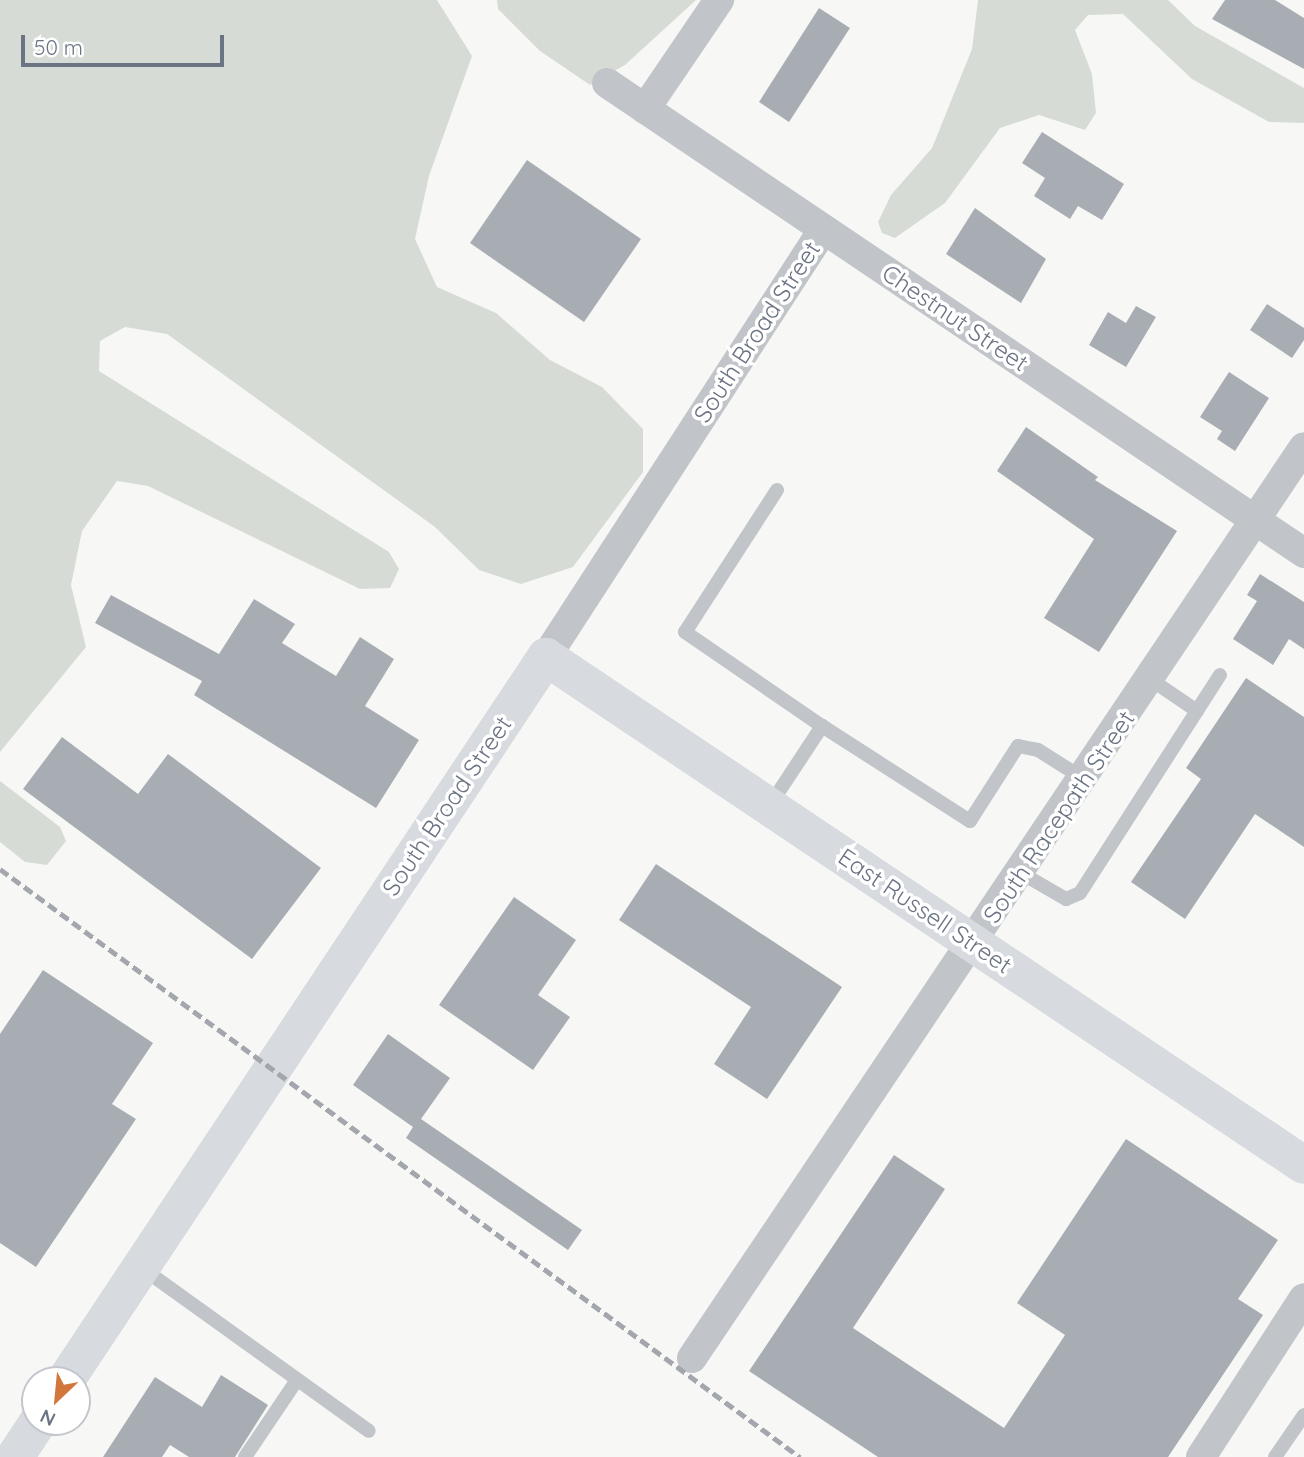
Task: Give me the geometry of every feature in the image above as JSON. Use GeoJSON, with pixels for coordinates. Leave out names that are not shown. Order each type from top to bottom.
{"type":"FeatureCollection","features":[{"type":"Feature","properties":{"kind":"street"},"geometry":{"type":"LineString","coordinates":[[645,109],[719,0]]}},
{"type":"Feature","properties":{"kind":"street","name":"Chestnut Street"},"geometry":{"type":"LineString","coordinates":[[607,83],[1304,553]]}},
{"type":"Feature","properties":{"kind":"street","name":"South Broad Street"},"geometry":{"type":"LineString","coordinates":[[75,1366],[546,657],[823,230]]}},
{"type":"Feature","properties":{"kind":"street","name":"South Racepath Street"},"geometry":{"type":"LineString","coordinates":[[692,1358],[974,944],[1304,447]]}},
{"type":"Feature","properties":{"kind":"street","name":"East Russell Street"},"geometry":{"type":"LineString","coordinates":[[546,657],[1304,1165]]}},
{"type":"Feature","properties":{"kind":"street"},"geometry":{"type":"LineString","coordinates":[[1201,1457],[1303,1302]]}},
{"type":"Feature","properties":{"kind":"street"},"geometry":{"type":"LineString","coordinates":[[15,1457],[29,1436]]}},
{"type":"Feature","properties":{"kind":"lane"},"geometry":{"type":"LineString","coordinates":[[777,490],[685,632],[822,726],[970,821],[1018,746],[1038,750],[1084,779]]}},
{"type":"Feature","properties":{"kind":"lane"},"geometry":{"type":"LineString","coordinates":[[1021,873],[1066,899],[1080,893],[1220,675]]}},
{"type":"Feature","properties":{"kind":"lane"},"geometry":{"type":"LineString","coordinates":[[1150,679],[1198,710]]}},
{"type":"Feature","properties":{"kind":"lane"},"geometry":{"type":"LineString","coordinates":[[769,806],[822,726]]}},
{"type":"Feature","properties":{"kind":"lane"},"geometry":{"type":"LineString","coordinates":[[141,1267],[369,1432]]}},
{"type":"Feature","properties":{"kind":"lane"},"geometry":{"type":"LineString","coordinates":[[245,1457],[298,1380]]}},
{"type":"Feature","properties":{"kind":"lane"},"geometry":{"type":"LineString","coordinates":[[1275,1457],[1304,1415]]}},
{"type":"Feature","properties":{"kind":"shaded area"},"geometry":{"type":"Polygon","coordinates":[[[0,0],[437,0],[472,56],[429,176],[415,239],[437,287],[496,313],[550,360],[602,387],[643,429],[643,472],[573,567],[521,584],[479,570],[435,527],[167,334],[125,327],[100,341],[99,371],[389,552],[399,569],[390,588],[360,589],[148,486],[117,481],[82,531],[71,585],[86,647],[0,752],[0,0]]]}},
{"type":"Feature","properties":{"kind":"shaded area"},"geometry":{"type":"Polygon","coordinates":[[[497,0],[696,0],[625,65],[590,85],[540,51],[498,9],[497,0]]]}},
{"type":"Feature","properties":{"kind":"shaded area"},"geometry":{"type":"Polygon","coordinates":[[[978,0],[1168,0],[1195,26],[1304,88],[1304,123],[1269,122],[1192,79],[1123,14],[1088,15],[1075,30],[1092,74],[1096,113],[1085,130],[1039,115],[1000,128],[945,203],[895,238],[882,233],[878,222],[891,195],[932,148],[972,49],[978,0]]]}},
{"type":"Feature","properties":{"kind":"shaded area"},"geometry":{"type":"Polygon","coordinates":[[[0,781],[60,827],[66,841],[47,865],[25,862],[0,842],[0,781]]]}},
{"type":"Feature","properties":{"kind":"building"},"geometry":{"type":"Polygon","coordinates":[[[1225,0],[1275,0],[1304,18],[1304,69],[1212,19],[1225,0]]]}},
{"type":"Feature","properties":{"kind":"building"},"geometry":{"type":"Polygon","coordinates":[[[819,8],[850,28],[789,122],[759,102],[819,8]]]}},
{"type":"Feature","properties":{"kind":"building"},"geometry":{"type":"Polygon","coordinates":[[[1042,132],[1124,184],[1102,220],[1078,206],[1070,219],[1034,196],[1045,178],[1022,163],[1042,132]]]}},
{"type":"Feature","properties":{"kind":"building"},"geometry":{"type":"Polygon","coordinates":[[[527,160],[641,239],[584,322],[470,243],[527,160]]]}},
{"type":"Feature","properties":{"kind":"building"},"geometry":{"type":"Polygon","coordinates":[[[975,208],[1046,259],[1021,303],[946,254],[975,208]]]}},
{"type":"Feature","properties":{"kind":"building"},"geometry":{"type":"Polygon","coordinates":[[[1267,304],[1304,328],[1304,340],[1292,358],[1250,330],[1267,304]]]}},
{"type":"Feature","properties":{"kind":"building"},"geometry":{"type":"Polygon","coordinates":[[[1136,306],[1156,317],[1126,367],[1089,345],[1108,312],[1126,323],[1136,306]]]}},
{"type":"Feature","properties":{"kind":"building"},"geometry":{"type":"Polygon","coordinates":[[[1229,372],[1269,398],[1235,451],[1217,439],[1222,431],[1200,417],[1229,372]]]}},
{"type":"Feature","properties":{"kind":"building"},"geometry":{"type":"Polygon","coordinates":[[[1026,427],[1098,477],[1095,480],[1177,531],[1099,652],[1044,618],[1094,539],[997,471],[1026,427]]]}},
{"type":"Feature","properties":{"kind":"building"},"geometry":{"type":"Polygon","coordinates":[[[1260,574],[1304,602],[1304,649],[1289,639],[1273,665],[1233,639],[1257,601],[1247,595],[1260,574]]]}},
{"type":"Feature","properties":{"kind":"building"},"geometry":{"type":"Polygon","coordinates":[[[111,595],[219,654],[254,599],[295,624],[282,643],[336,676],[360,637],[394,659],[365,706],[419,740],[376,808],[194,695],[202,681],[95,623],[111,595]]]}},
{"type":"Feature","properties":{"kind":"building"},"geometry":{"type":"Polygon","coordinates":[[[1246,678],[1304,717],[1304,847],[1255,814],[1185,919],[1131,882],[1201,779],[1186,768],[1246,678]]]}},
{"type":"Feature","properties":{"kind":"building"},"geometry":{"type":"Polygon","coordinates":[[[62,737],[138,794],[168,754],[321,868],[252,959],[23,789],[62,737]]]}},
{"type":"Feature","properties":{"kind":"building"},"geometry":{"type":"Polygon","coordinates":[[[656,864],[842,987],[767,1099],[714,1064],[751,1007],[619,920],[656,864]]]}},
{"type":"Feature","properties":{"kind":"building"},"geometry":{"type":"Polygon","coordinates":[[[514,897],[576,940],[538,995],[570,1017],[533,1070],[439,1005],[514,897]]]}},
{"type":"Feature","properties":{"kind":"building"},"geometry":{"type":"Polygon","coordinates":[[[43,970],[153,1043],[112,1104],[136,1119],[36,1267],[0,1243],[0,1034],[43,970]]]}},
{"type":"Feature","properties":{"kind":"building"},"geometry":{"type":"Polygon","coordinates":[[[388,1034],[450,1078],[421,1119],[582,1230],[568,1250],[406,1138],[413,1127],[353,1085],[388,1034]]]}},
{"type":"Feature","properties":{"kind":"building"},"geometry":{"type":"Polygon","coordinates":[[[1126,1139],[1278,1240],[1238,1299],[1263,1315],[1168,1457],[878,1457],[749,1371],[894,1155],[945,1189],[853,1328],[1004,1428],[1065,1335],[1017,1303],[1126,1139]]]}},
{"type":"Feature","properties":{"kind":"building"},"geometry":{"type":"Polygon","coordinates":[[[221,1375],[268,1405],[235,1457],[189,1457],[170,1445],[162,1457],[103,1457],[155,1377],[202,1407],[221,1375]]]}},
{"type":"Feature","properties":{"kind":"railway"},"geometry":{"type":"LineString","coordinates":[[0,869],[800,1457]]}}]}
